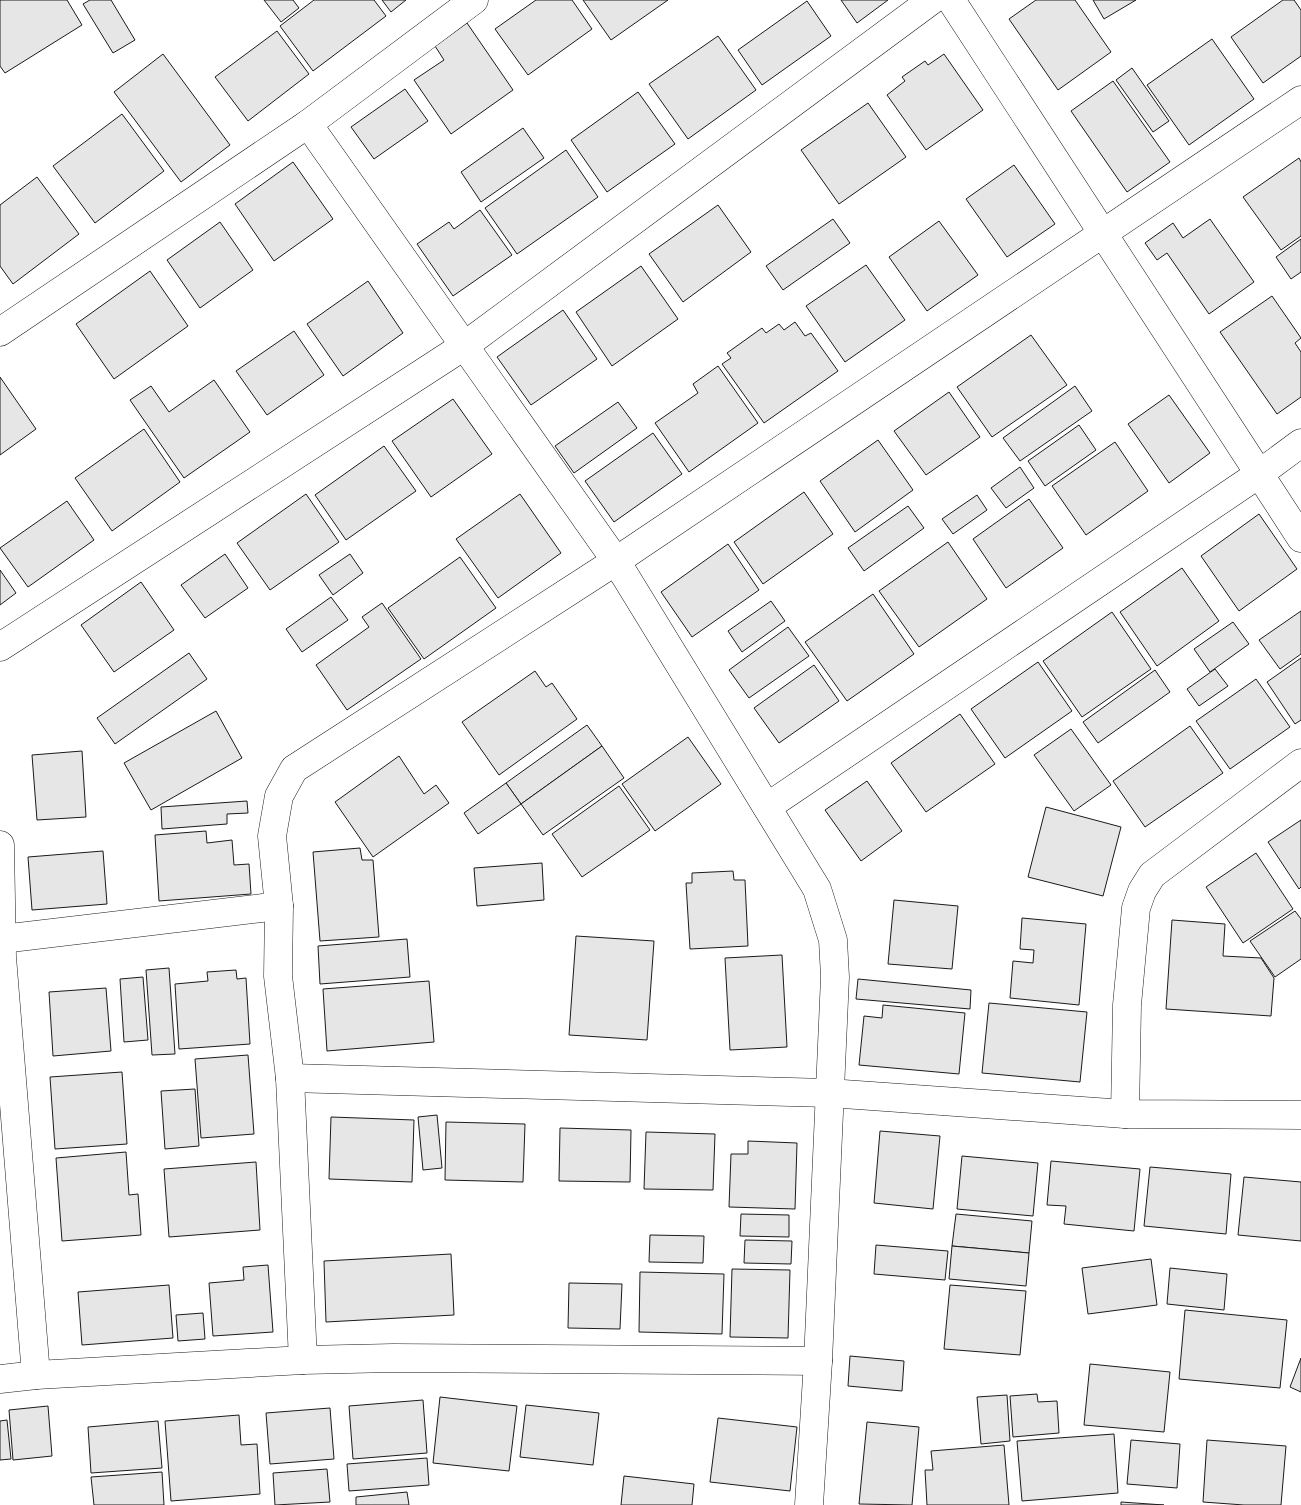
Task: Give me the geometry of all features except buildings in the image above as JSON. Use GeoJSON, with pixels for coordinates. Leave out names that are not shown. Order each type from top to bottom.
{"type":"FeatureCollection","features":[{"type":"Feature","properties":{"kind":"street"},"geometry":{"type":"LineString","coordinates":[[0,332],[308,124],[474,0]]}},
{"type":"Feature","properties":{"kind":"street"},"geometry":{"type":"LineString","coordinates":[[0,647],[464,346],[932,0]]}},
{"type":"Feature","properties":{"kind":"street"},"geometry":{"type":"LineString","coordinates":[[951,0],[1301,538]]}},
{"type":"Feature","properties":{"kind":"street"},"geometry":{"type":"LineString","coordinates":[[303,1360],[290,1078],[278,976],[279,906],[272,836],[279,796],[294,769],[616,561],[1301,100]]}},
{"type":"Feature","properties":{"kind":"street"},"geometry":{"type":"LineString","coordinates":[[308,124],[616,561],[817,889],[833,940],[835,977],[818,1361],[809,1505]]}},
{"type":"Feature","properties":{"kind":"street"},"geometry":{"type":"LineString","coordinates":[[767,807],[1259,474],[1301,443]]}},
{"type":"Feature","properties":{"kind":"street"},"geometry":{"type":"LineString","coordinates":[[1125,1114],[1127,1005],[1136,908],[1142,891],[1152,874],[1301,763]]}},
{"type":"Feature","properties":{"kind":"street"},"geometry":{"type":"LineString","coordinates":[[0,845],[2,957],[36,1375]]}},
{"type":"Feature","properties":{"kind":"street"},"geometry":{"type":"LineString","coordinates":[[2,939],[279,906]]}},
{"type":"Feature","properties":{"kind":"street"},"geometry":{"type":"LineString","coordinates":[[290,1078],[829,1094],[1125,1114],[1301,1115]]}},
{"type":"Feature","properties":{"kind":"street"},"geometry":{"type":"LineString","coordinates":[[0,1379],[36,1375],[303,1360],[393,1358],[818,1361]]}}]}
